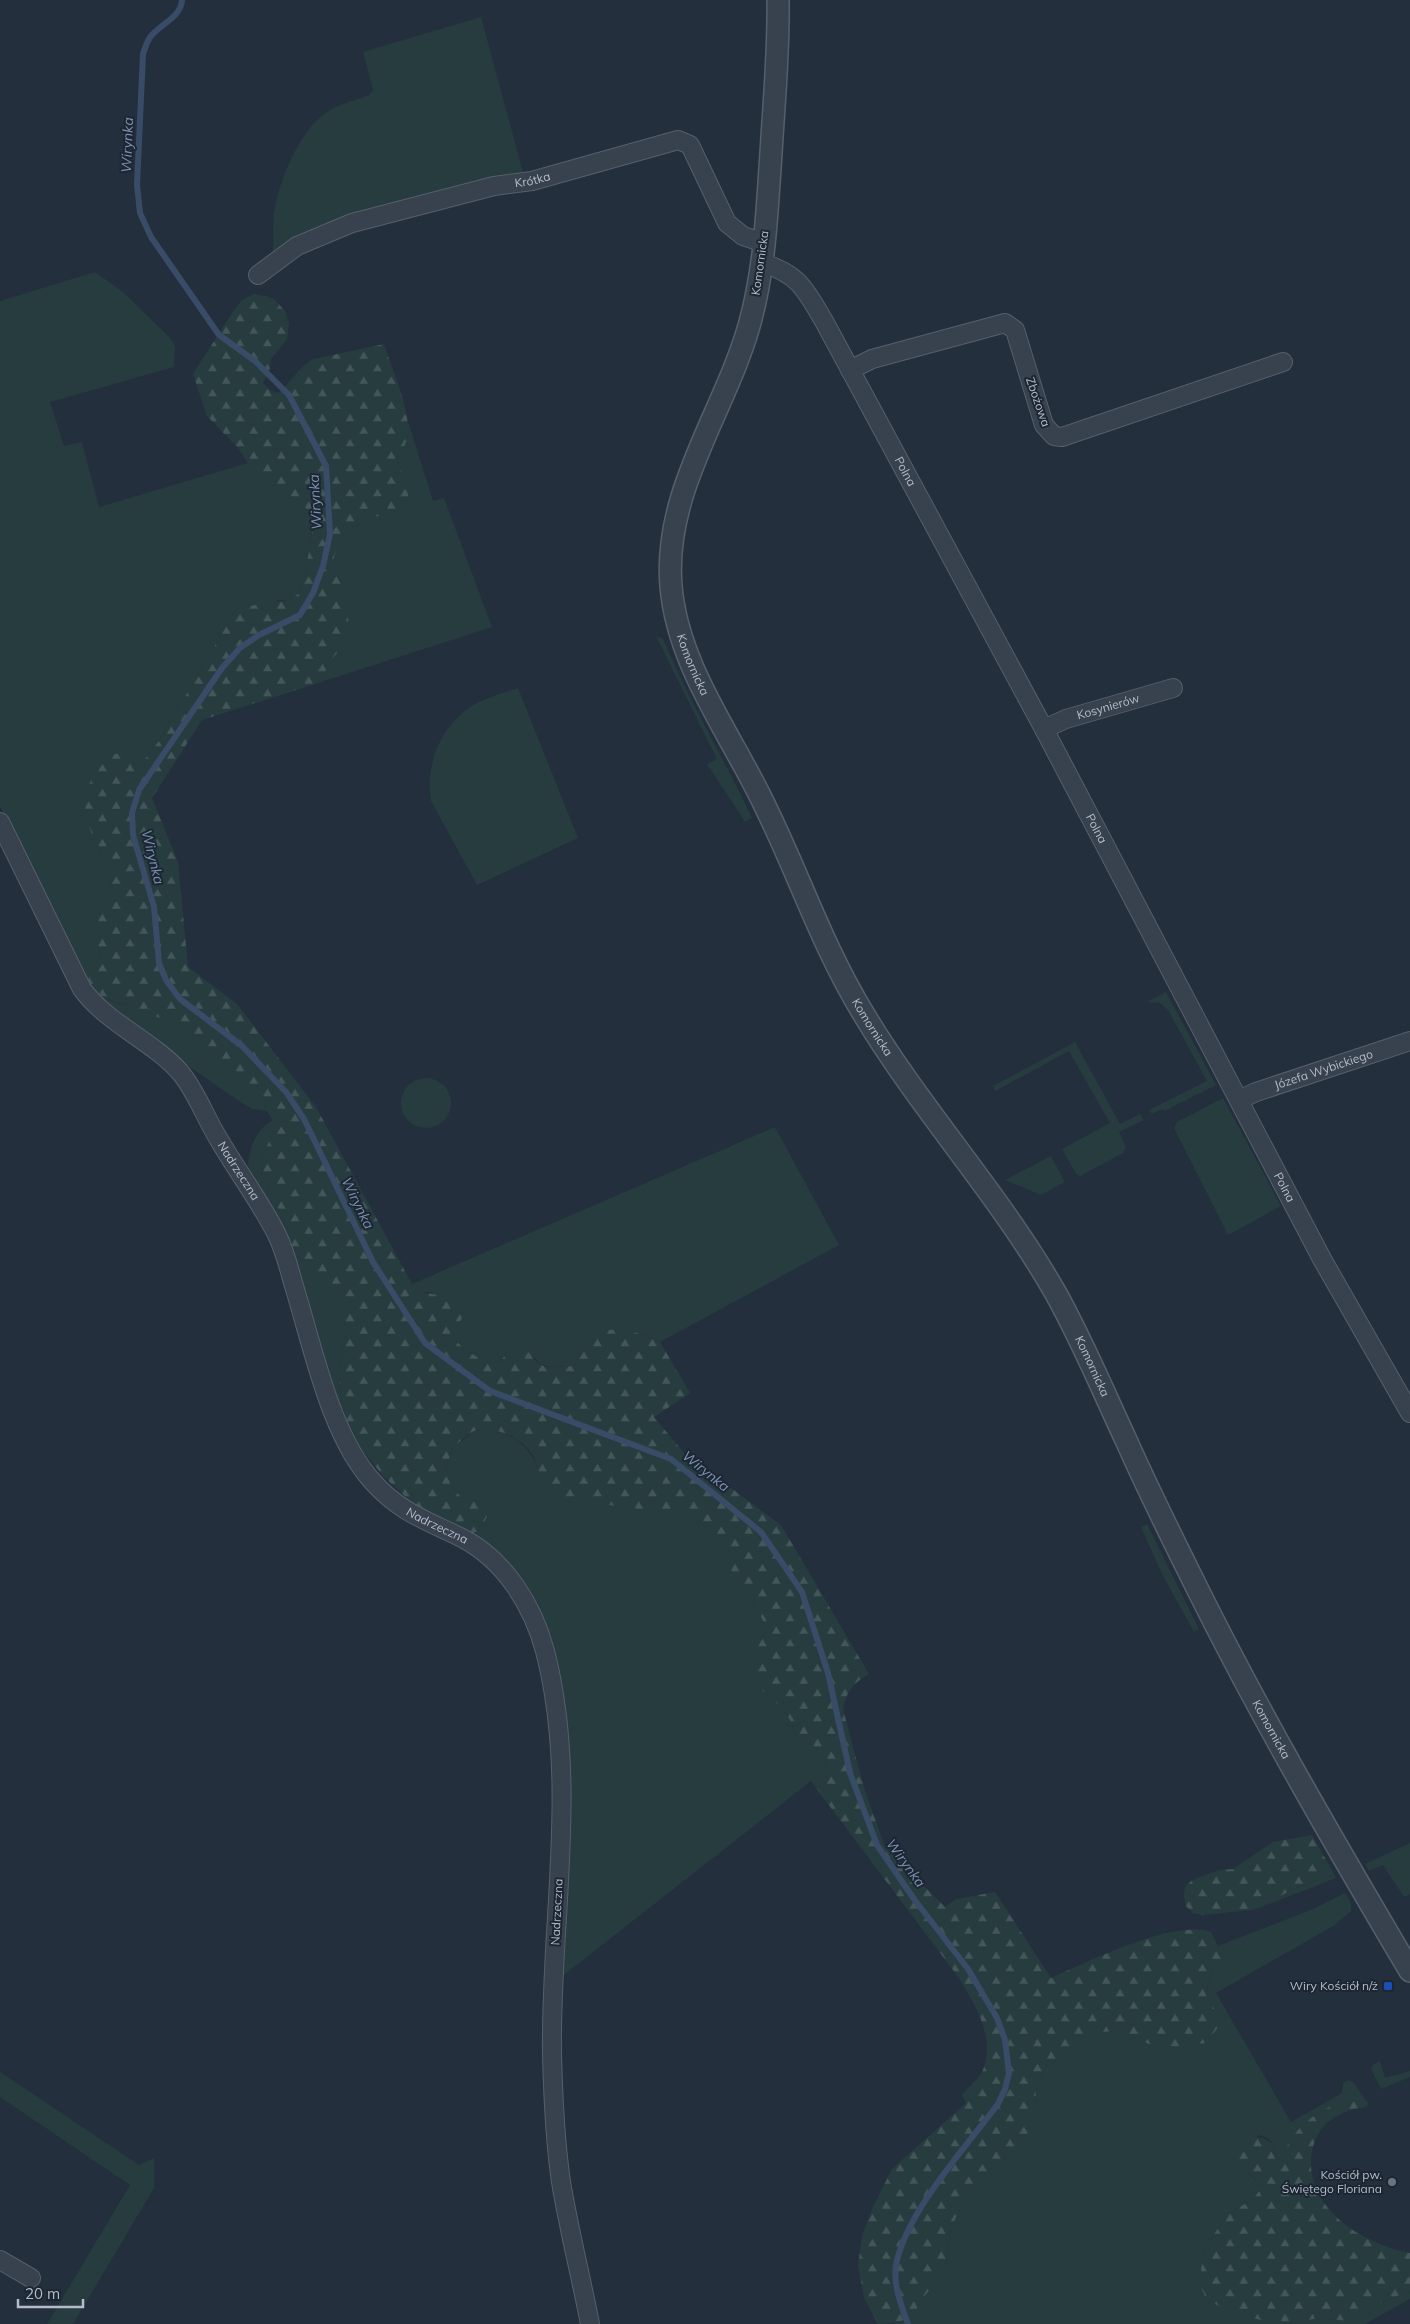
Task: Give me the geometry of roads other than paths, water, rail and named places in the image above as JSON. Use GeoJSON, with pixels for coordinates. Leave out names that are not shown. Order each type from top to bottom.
{"type":"FeatureCollection","features":[{"type":"Feature","properties":{"kind":"street","name":"Komornicka"},"geometry":{"type":"LineString","coordinates":[[778,0],[777,67],[763,253],[746,333],[689,474],[676,522],[670,559],[671,592],[678,626],[688,656],[763,801],[850,992],[886,1049],[993,1196],[1051,1285],[1078,1334],[1138,1467],[1217,1627],[1410,1971]]}},
{"type":"Feature","properties":{"kind":"street","name":"Krótka"},"geometry":{"type":"LineString","coordinates":[[258,274],[297,246],[352,223],[494,186],[532,181],[678,140],[690,145],[727,223],[763,253]]}},
{"type":"Feature","properties":{"kind":"street","name":"Polna"},"geometry":{"type":"LineString","coordinates":[[763,253],[796,279],[812,302],[850,370],[1044,729],[1322,1259],[1405,1392],[1410,1413]]}},
{"type":"Feature","properties":{"kind":"street","name":"Zbożowa"},"geometry":{"type":"LineString","coordinates":[[850,370],[872,359],[1005,323],[1016,330],[1044,425],[1054,436],[1062,437],[1283,362]]}},
{"type":"Feature","properties":{"kind":"street","name":"Kosynierów"},"geometry":{"type":"LineString","coordinates":[[1044,729],[1066,720],[1173,688]]}},
{"type":"Feature","properties":{"kind":"street","name":"Nadrzeczna"},"geometry":{"type":"LineString","coordinates":[[0,822],[82,989],[93,1004],[149,1045],[182,1075],[221,1145],[244,1178],[280,1239],[333,1413],[356,1463],[392,1500],[412,1515],[464,1539],[503,1570],[521,1593],[535,1620],[552,1680],[560,1751],[562,1820],[552,2006],[555,2127],[561,2184],[590,2324]]}},
{"type":"Feature","properties":{"kind":"street","name":"Józefa Wybickiego"},"geometry":{"type":"LineString","coordinates":[[1239,1100],[1256,1092],[1410,1041]]}},
{"type":"Feature","properties":{"kind":"street"},"geometry":{"type":"LineString","coordinates":[[0,2260],[31,2278]]}},
{"type":"Feature","properties":{"kind":"waterway","name":"Wirynka"},"geometry":{"type":"LineString","coordinates":[[182,0],[181,6],[174,16],[151,36],[143,54],[137,185],[140,213],[151,237],[219,335],[255,361],[289,395],[326,466],[330,534],[323,566],[313,593],[300,615],[259,635],[240,648],[222,668],[139,790],[132,813],[133,835],[154,907],[159,963],[166,980],[180,999],[242,1046],[286,1092],[304,1119],[373,1262],[425,1343],[490,1391],[671,1459],[761,1532],[802,1592],[828,1673],[850,1773],[877,1845],[914,1899],[968,1969],[997,2018],[1005,2040],[1009,2073],[1005,2089],[998,2104],[924,2202],[902,2245],[895,2272],[898,2295],[908,2324]]}},
{"type":"Feature","properties":{"kind":"place","name":"Wiry Kościół n/ż"},"geometry":{"type":"Point","coordinates":[1388,1986]}},
{"type":"Feature","properties":{"kind":"place","name":"Kościół pw. Świętego Floriana"},"geometry":{"type":"Point","coordinates":[1392,2182]}}]}
